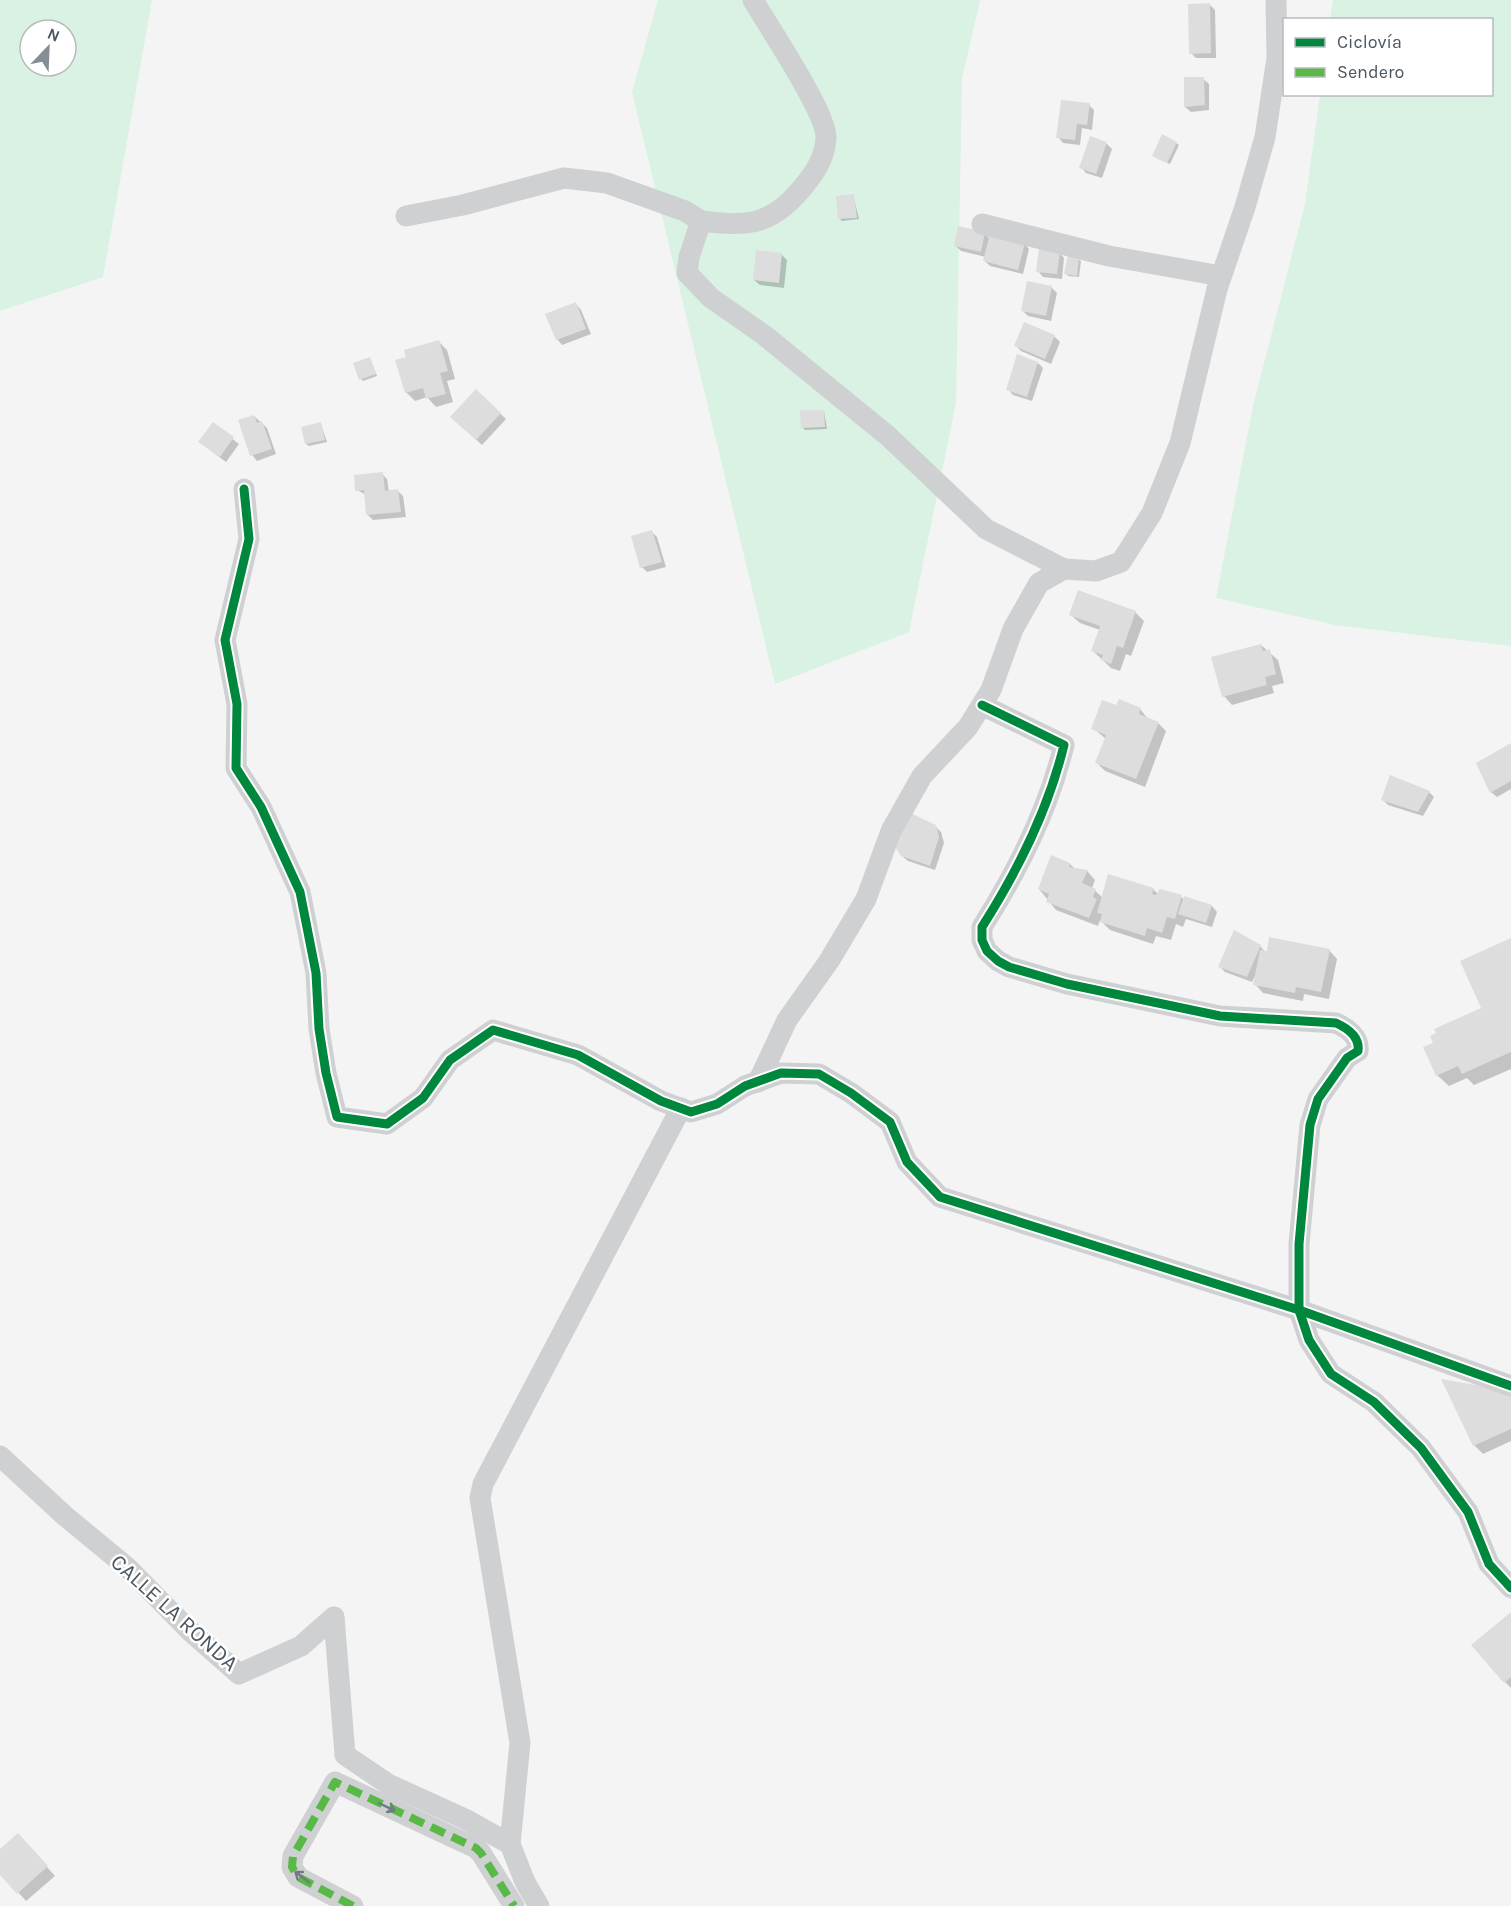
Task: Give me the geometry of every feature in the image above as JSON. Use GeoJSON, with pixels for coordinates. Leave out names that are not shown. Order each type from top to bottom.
{"type":"FeatureCollection","features":[{"type":"Feature","properties":{"kind":"street"},"geometry":{"type":"LineString","coordinates":[[406,216],[463,205],[564,178],[607,183],[685,210],[701,221],[753,224],[771,218],[815,174],[825,147],[826,134],[815,106],[753,0]]}},
{"type":"Feature","properties":{"kind":"street"},"geometry":{"type":"LineString","coordinates":[[701,221],[686,269],[690,277],[711,298],[764,335],[888,436],[986,529],[1064,569],[1096,571],[1121,562],[1152,513],[1180,443],[1221,276],[1265,138],[1277,58],[1276,0]]}},
{"type":"Feature","properties":{"kind":"street"},"geometry":{"type":"LineString","coordinates":[[982,224],[1109,256],[1221,276]]}},
{"type":"Feature","properties":{"kind":"street"},"geometry":{"type":"LineString","coordinates":[[244,489],[249,539],[225,640],[237,704],[236,768],[261,807],[300,892],[316,973],[319,1029],[326,1073],[337,1117],[387,1124],[423,1098],[450,1060],[493,1030],[578,1055],[661,1101],[691,1112],[717,1104],[745,1086],[781,1073],[819,1074],[851,1093],[890,1122],[907,1162],[940,1197],[1299,1310],[1511,1386]]}},
{"type":"Feature","properties":{"kind":"street"},"geometry":{"type":"LineString","coordinates":[[758,1082],[787,1020],[829,961],[866,899],[891,831],[922,776],[968,727],[982,705],[991,690],[1013,629],[1039,583],[1064,569]]}},
{"type":"Feature","properties":{"kind":"street"},"geometry":{"type":"LineString","coordinates":[[982,705],[1064,745],[1055,780],[1037,828],[982,927],[982,940],[987,951],[998,961],[1009,967],[1066,984],[1220,1016],[1336,1023],[1349,1029],[1359,1045],[1358,1051],[1347,1058],[1318,1099],[1310,1125],[1299,1244],[1299,1310],[1309,1340],[1331,1374],[1374,1401],[1421,1448],[1468,1512],[1489,1564],[1511,1588]]}},
{"type":"Feature","properties":{"kind":"street"},"geometry":{"type":"LineString","coordinates":[[539,1906],[525,1882],[510,1844],[520,1743],[480,1498],[483,1484],[681,1108]]}},
{"type":"Feature","properties":{"kind":"street","name":"CALLE LA RONDA"},"geometry":{"type":"LineString","coordinates":[[0,1456],[65,1516],[128,1568],[189,1630],[239,1674],[301,1646],[334,1617],[345,1755],[388,1784],[465,1818],[510,1844]]}},
{"type":"Feature","properties":{"kind":"street"},"geometry":{"type":"LineString","coordinates":[[353,1906],[298,1876],[292,1867],[293,1856],[335,1782],[476,1848],[482,1853],[514,1906]]}},
{"type":"Feature","properties":{"kind":"green space"},"geometry":{"type":"Polygon","coordinates":[[[0,0],[152,0],[103,277],[0,311],[0,0]]]}},
{"type":"Feature","properties":{"kind":"green space"},"geometry":{"type":"Polygon","coordinates":[[[658,0],[980,0],[962,79],[956,403],[909,632],[775,684],[632,92],[658,0]]]}},
{"type":"Feature","properties":{"kind":"green space"},"geometry":{"type":"Polygon","coordinates":[[[1333,0],[1511,0],[1511,646],[1335,625],[1216,598],[1253,406],[1305,204],[1320,96],[1493,96],[1493,18],[1330,18],[1333,0]]]}},
{"type":"Feature","properties":{"kind":"building"},"geometry":{"type":"Polygon","coordinates":[[[1210,3],[1211,53],[1189,54],[1188,4],[1210,3]]]}},
{"type":"Feature","properties":{"kind":"building"},"geometry":{"type":"Polygon","coordinates":[[[1184,77],[1204,77],[1205,105],[1184,107],[1184,77]]]}},
{"type":"Feature","properties":{"kind":"building"},"geometry":{"type":"Polygon","coordinates":[[[1061,100],[1090,103],[1087,125],[1077,124],[1075,140],[1056,138],[1061,100]]]}},
{"type":"Feature","properties":{"kind":"building"},"geometry":{"type":"Polygon","coordinates":[[[1162,134],[1177,142],[1167,163],[1152,156],[1162,134]]]}},
{"type":"Feature","properties":{"kind":"building"},"geometry":{"type":"Polygon","coordinates":[[[1090,136],[1107,142],[1096,174],[1079,168],[1090,136]]]}},
{"type":"Feature","properties":{"kind":"building"},"geometry":{"type":"Polygon","coordinates":[[[854,194],[857,218],[838,219],[836,196],[854,194]]]}},
{"type":"Feature","properties":{"kind":"building"},"geometry":{"type":"Polygon","coordinates":[[[958,226],[985,232],[981,252],[954,246],[958,226]]]}},
{"type":"Feature","properties":{"kind":"building"},"geometry":{"type":"Polygon","coordinates":[[[990,234],[1025,242],[1018,270],[983,261],[990,234]]]}},
{"type":"Feature","properties":{"kind":"building"},"geometry":{"type":"Polygon","coordinates":[[[1039,248],[1060,251],[1057,274],[1036,272],[1039,248]]]}},
{"type":"Feature","properties":{"kind":"building"},"geometry":{"type":"Polygon","coordinates":[[[756,250],[782,253],[779,283],[753,280],[756,250]]]}},
{"type":"Feature","properties":{"kind":"building"},"geometry":{"type":"Polygon","coordinates":[[[1068,253],[1079,257],[1077,276],[1064,274],[1068,253]]]}},
{"type":"Feature","properties":{"kind":"building"},"geometry":{"type":"Polygon","coordinates":[[[1027,281],[1052,286],[1046,316],[1021,311],[1027,281]]]}},
{"type":"Feature","properties":{"kind":"building"},"geometry":{"type":"Polygon","coordinates":[[[576,302],[586,329],[556,340],[545,314],[576,302]]]}},
{"type":"Feature","properties":{"kind":"building"},"geometry":{"type":"Polygon","coordinates":[[[1024,322],[1055,335],[1045,359],[1014,346],[1024,322]]]}},
{"type":"Feature","properties":{"kind":"building"},"geometry":{"type":"Polygon","coordinates":[[[439,340],[448,371],[440,373],[446,394],[426,399],[423,388],[405,393],[395,360],[406,357],[404,350],[439,340]]]}},
{"type":"Feature","properties":{"kind":"building"},"geometry":{"type":"Polygon","coordinates":[[[1017,354],[1038,362],[1027,397],[1006,390],[1017,354]]]}},
{"type":"Feature","properties":{"kind":"building"},"geometry":{"type":"Polygon","coordinates":[[[370,357],[376,374],[359,380],[353,363],[370,357]]]}},
{"type":"Feature","properties":{"kind":"building"},"geometry":{"type":"Polygon","coordinates":[[[476,389],[501,413],[476,440],[450,417],[476,389]]]}},
{"type":"Feature","properties":{"kind":"building"},"geometry":{"type":"Polygon","coordinates":[[[800,410],[824,410],[825,427],[801,428],[800,410]]]}},
{"type":"Feature","properties":{"kind":"building"},"geometry":{"type":"Polygon","coordinates":[[[254,415],[257,423],[262,421],[272,449],[250,456],[238,420],[254,415]]]}},
{"type":"Feature","properties":{"kind":"building"},"geometry":{"type":"Polygon","coordinates":[[[213,422],[234,437],[220,457],[198,442],[213,422]]]}},
{"type":"Feature","properties":{"kind":"building"},"geometry":{"type":"Polygon","coordinates":[[[321,422],[325,440],[305,444],[301,427],[321,422]]]}},
{"type":"Feature","properties":{"kind":"building"},"geometry":{"type":"Polygon","coordinates":[[[383,472],[385,491],[398,489],[401,512],[366,515],[364,490],[355,491],[354,475],[383,472]]]}},
{"type":"Feature","properties":{"kind":"building"},"geometry":{"type":"Polygon","coordinates":[[[652,530],[662,562],[640,568],[631,536],[652,530]]]}},
{"type":"Feature","properties":{"kind":"building"},"geometry":{"type":"Polygon","coordinates":[[[1078,590],[1136,611],[1123,648],[1117,646],[1111,664],[1101,660],[1103,655],[1091,651],[1100,626],[1069,615],[1078,590]]]}},
{"type":"Feature","properties":{"kind":"building"},"geometry":{"type":"Polygon","coordinates":[[[1261,644],[1263,651],[1270,649],[1276,674],[1265,677],[1267,685],[1222,697],[1211,657],[1261,644]]]}},
{"type":"Feature","properties":{"kind":"building"},"geometry":{"type":"Polygon","coordinates":[[[1119,699],[1141,708],[1139,714],[1159,722],[1136,779],[1095,763],[1106,735],[1091,729],[1102,700],[1116,705],[1119,699]]]}},
{"type":"Feature","properties":{"kind":"building"},"geometry":{"type":"Polygon","coordinates":[[[1511,743],[1511,781],[1490,793],[1476,763],[1511,743]]]}},
{"type":"Feature","properties":{"kind":"building"},"geometry":{"type":"Polygon","coordinates":[[[1390,775],[1430,791],[1418,812],[1381,800],[1390,775]]]}},
{"type":"Feature","properties":{"kind":"building"},"geometry":{"type":"Polygon","coordinates":[[[908,812],[936,825],[939,837],[930,866],[901,856],[893,844],[908,812]]]}},
{"type":"Feature","properties":{"kind":"building"},"geometry":{"type":"Polygon","coordinates":[[[1051,855],[1070,863],[1069,867],[1088,870],[1082,883],[1096,889],[1093,897],[1097,899],[1089,918],[1046,902],[1049,894],[1038,889],[1051,855]]]}},
{"type":"Feature","properties":{"kind":"building"},"geometry":{"type":"Polygon","coordinates":[[[1108,874],[1154,888],[1152,894],[1156,895],[1160,889],[1182,895],[1175,919],[1167,917],[1162,933],[1147,928],[1145,936],[1100,922],[1102,914],[1097,913],[1108,874]]]}},
{"type":"Feature","properties":{"kind":"building"},"geometry":{"type":"Polygon","coordinates":[[[1184,896],[1212,905],[1206,923],[1178,914],[1184,896]]]}},
{"type":"Feature","properties":{"kind":"building"},"geometry":{"type":"Polygon","coordinates":[[[1234,930],[1261,945],[1247,977],[1218,967],[1234,930]]]}},
{"type":"Feature","properties":{"kind":"building"},"geometry":{"type":"Polygon","coordinates":[[[1269,937],[1330,949],[1321,992],[1296,987],[1295,993],[1253,985],[1260,950],[1267,951],[1269,937]]]}},
{"type":"Feature","properties":{"kind":"building"},"geometry":{"type":"Polygon","coordinates":[[[1511,938],[1511,1052],[1462,1074],[1458,1066],[1436,1076],[1423,1047],[1433,1043],[1430,1036],[1436,1033],[1434,1029],[1481,1008],[1460,961],[1511,938]]]}},
{"type":"Feature","properties":{"kind":"building"},"geometry":{"type":"Polygon","coordinates":[[[1441,1379],[1511,1391],[1511,1429],[1473,1446],[1441,1379]]]}},
{"type":"Feature","properties":{"kind":"building"},"geometry":{"type":"Polygon","coordinates":[[[1511,1612],[1511,1677],[1504,1683],[1471,1645],[1511,1612]]]}},
{"type":"Feature","properties":{"kind":"building"},"geometry":{"type":"Polygon","coordinates":[[[18,1833],[48,1866],[17,1894],[0,1875],[0,1849],[18,1833]]]}},
{"type":"Feature","properties":{"kind":"marked path"},"geometry":{"type":"LineString","coordinates":[[353,1906],[298,1877],[292,1867],[293,1856],[335,1782],[476,1848],[514,1906]]}},
{"type":"Feature","properties":{"kind":"cycle path"},"geometry":{"type":"LineString","coordinates":[[244,489],[249,539],[225,640],[237,704],[236,768],[261,807],[300,892],[316,973],[319,1029],[326,1073],[337,1117],[387,1124],[423,1098],[450,1060],[493,1030],[578,1055],[661,1101],[691,1112],[717,1104],[745,1086],[781,1073],[819,1074],[851,1093],[890,1122],[907,1162],[940,1197],[1299,1310],[1511,1386]]}},
{"type":"Feature","properties":{"kind":"cycle path"},"geometry":{"type":"LineString","coordinates":[[982,705],[1064,745],[1041,817],[1020,862],[982,927],[982,940],[987,951],[998,961],[1009,967],[1067,984],[1220,1016],[1336,1023],[1355,1037],[1358,1051],[1347,1058],[1318,1099],[1310,1125],[1299,1244],[1299,1310],[1309,1340],[1331,1374],[1374,1402],[1421,1448],[1468,1512],[1489,1564],[1511,1588]]}}]}
